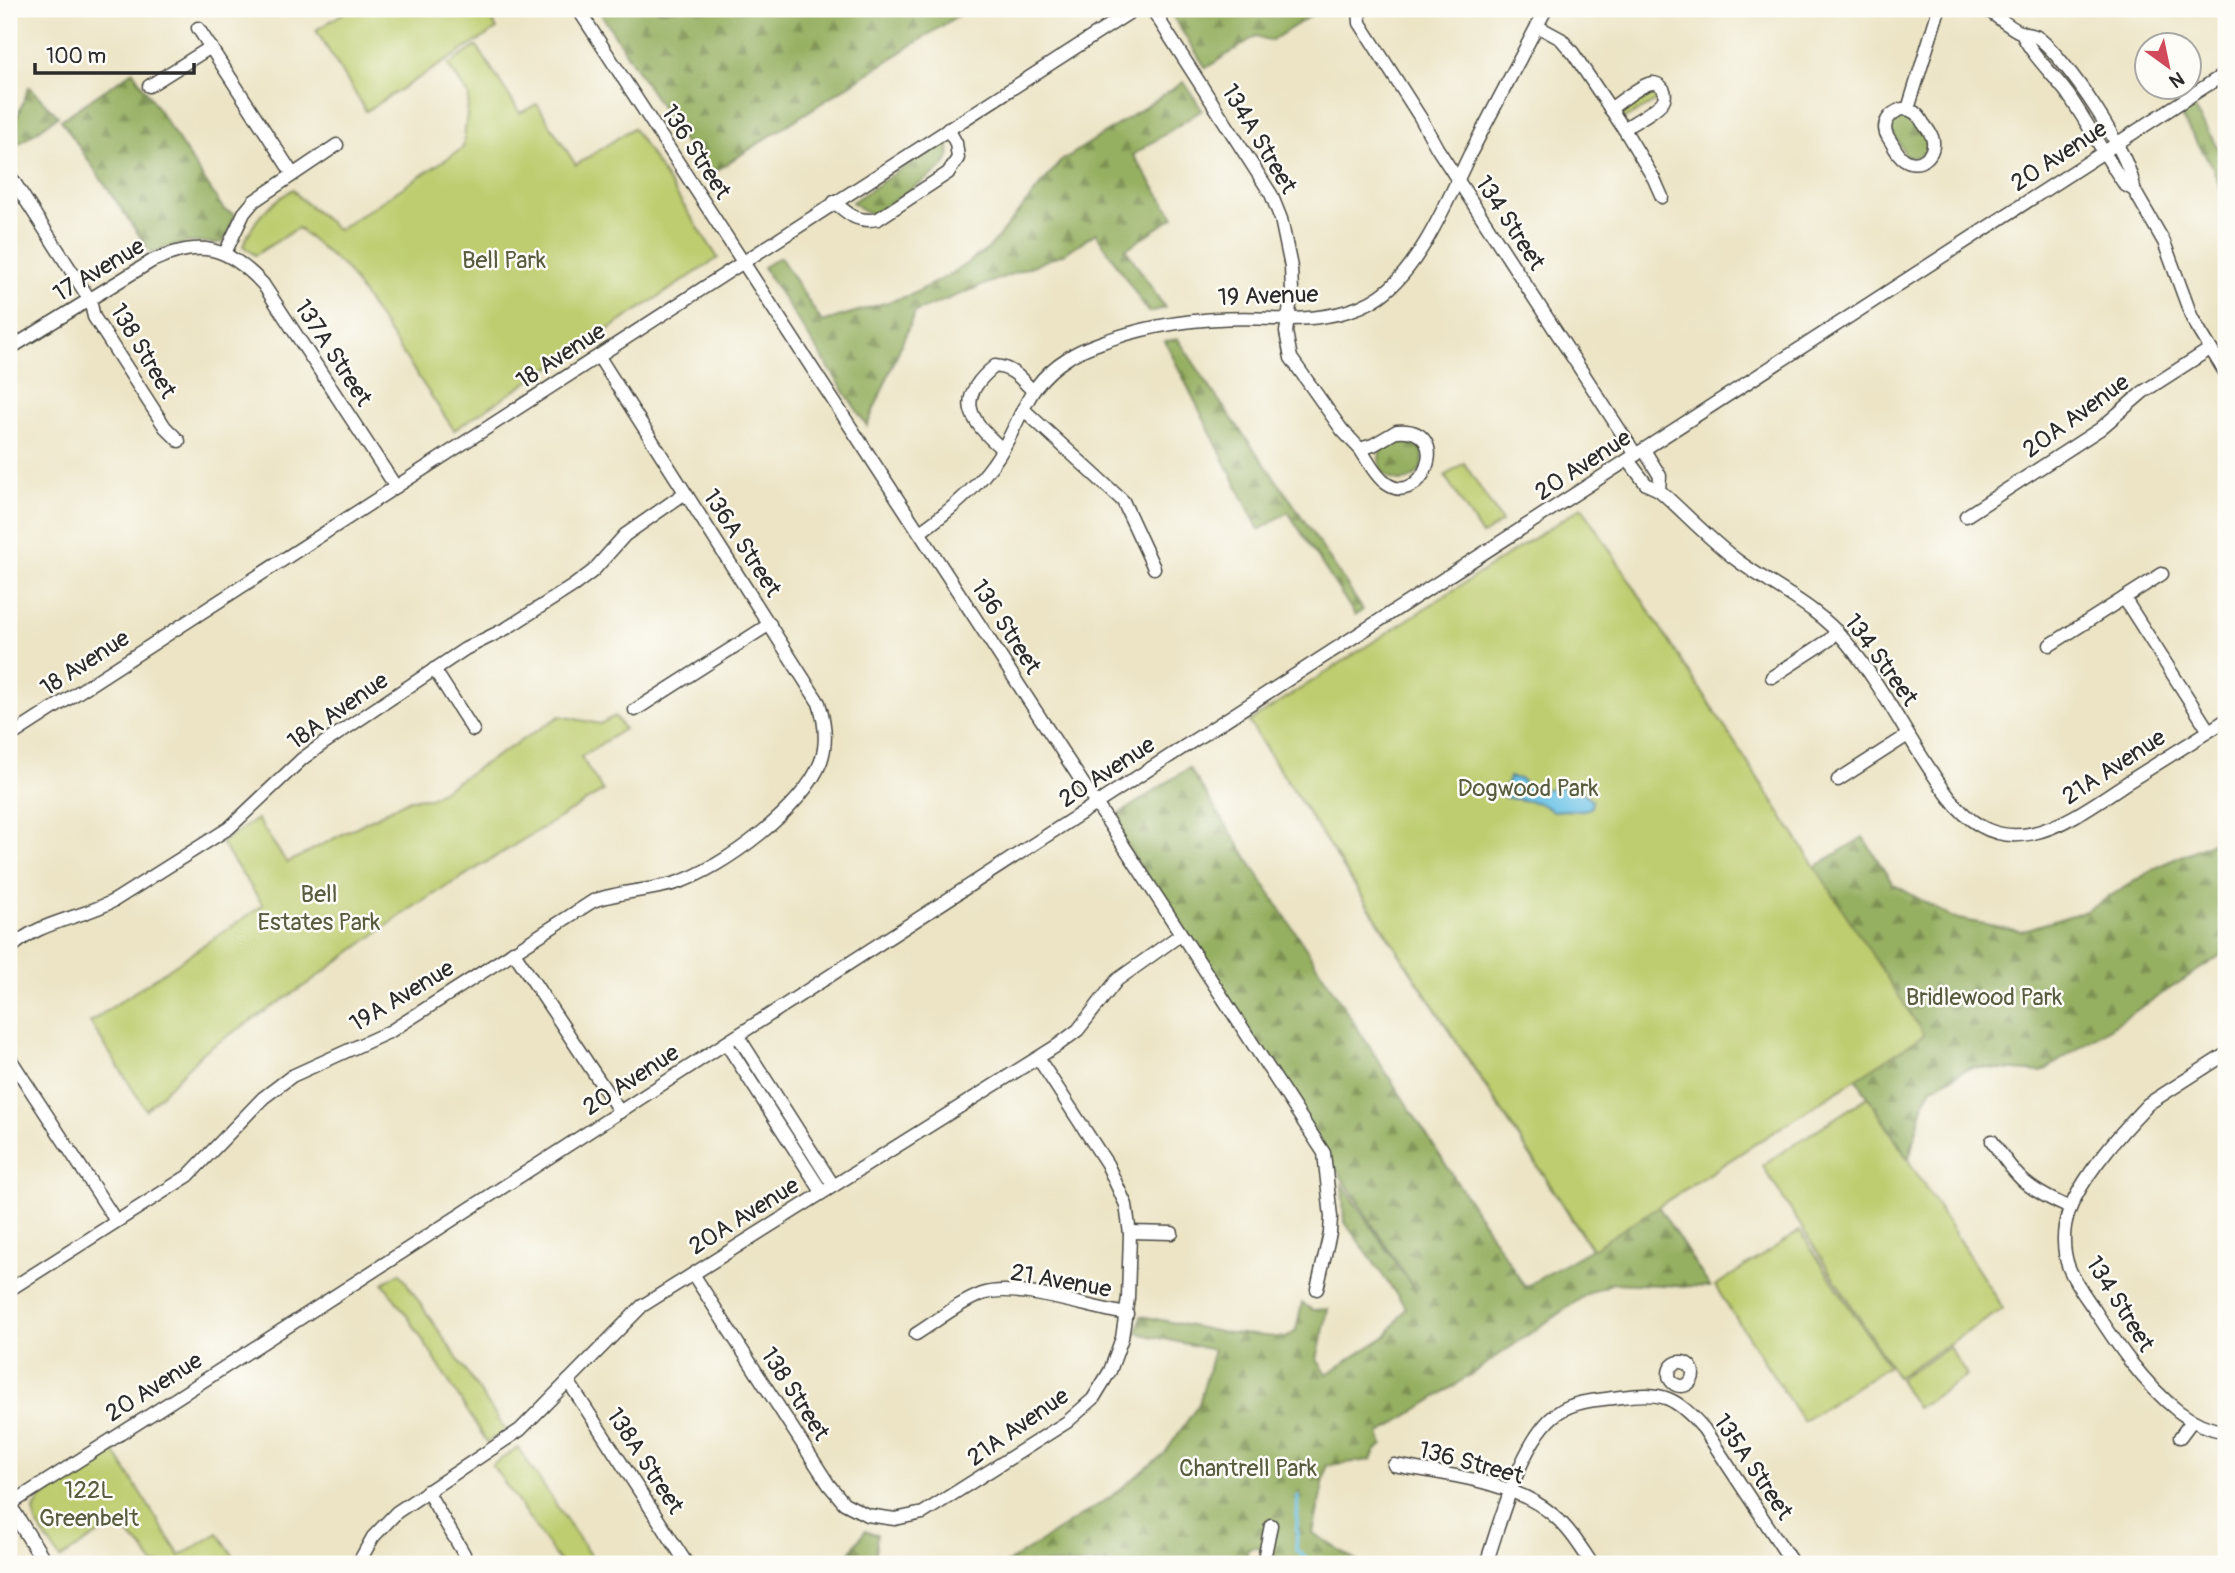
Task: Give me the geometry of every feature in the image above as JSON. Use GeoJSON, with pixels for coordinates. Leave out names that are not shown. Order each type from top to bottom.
{"type":"FeatureCollection","features":[{"type":"Feature","properties":{"kind":"main road"},"geometry":{"type":"LineString","coordinates":[[9,1505],[46,1564]]}},
{"type":"Feature","properties":{"kind":"street","name":"136 Street"},"geometry":{"type":"LineString","coordinates":[[578,9],[1324,1153],[1331,1217],[1317,1289]]}},
{"type":"Feature","properties":{"kind":"street","name":"18 Avenue"},"geometry":{"type":"LineString","coordinates":[[9,737],[1135,9]]}},
{"type":"Feature","properties":{"kind":"street","name":"134A Street"},"geometry":{"type":"LineString","coordinates":[[1152,9],[1271,194],[1281,219],[1290,255],[1292,292],[1286,332],[1291,358],[1342,430],[1360,449],[1382,480],[1391,486],[1411,485],[1419,480],[1429,462],[1426,444],[1420,437],[1405,430],[1397,431],[1360,449]]}},
{"type":"Feature","properties":{"kind":"street","name":"134 Street"},"geometry":{"type":"LineString","coordinates":[[1359,9],[1360,23],[1458,181],[1636,455],[1646,484],[1659,490],[1736,560],[1812,609],[1837,631],[1859,658],[1958,808],[1986,828],[2020,835]]}},
{"type":"Feature","properties":{"kind":"street"},"geometry":{"type":"LineString","coordinates":[[1458,181],[1546,9]]}},
{"type":"Feature","properties":{"kind":"street"},"geometry":{"type":"LineString","coordinates":[[1908,108],[1939,9]]}},
{"type":"Feature","properties":{"kind":"street"},"geometry":{"type":"LineString","coordinates":[[1986,9],[2021,32],[2035,35],[2049,48],[2081,89],[2116,144],[2134,179],[2134,190],[2164,242],[2192,318],[2226,374]]}},
{"type":"Feature","properties":{"kind":"street"},"geometry":{"type":"LineString","coordinates":[[1537,26],[1561,39],[1611,109],[1654,179],[1662,197]]}},
{"type":"Feature","properties":{"kind":"street"},"geometry":{"type":"LineString","coordinates":[[198,28],[292,173]]}},
{"type":"Feature","properties":{"kind":"street"},"geometry":{"type":"LineString","coordinates":[[2021,32],[2028,46],[2051,71],[2069,97],[2125,185],[2134,190]]}},
{"type":"Feature","properties":{"kind":"street"},"geometry":{"type":"LineString","coordinates":[[149,86],[211,47]]}},
{"type":"Feature","properties":{"kind":"street","name":"20 Avenue"},"geometry":{"type":"LineString","coordinates":[[9,1505],[2226,73]]}},
{"type":"Feature","properties":{"kind":"street"},"geometry":{"type":"LineString","coordinates":[[1611,109],[1648,84],[1656,83],[1662,88],[1665,95],[1662,103],[1623,129]]}},
{"type":"Feature","properties":{"kind":"street"},"geometry":{"type":"LineString","coordinates":[[2069,97],[2081,89]]}},
{"type":"Feature","properties":{"kind":"street"},"geometry":{"type":"LineString","coordinates":[[1908,108],[1918,114],[1933,138],[1933,151],[1924,161],[1913,163],[1902,159],[1886,132],[1886,120],[1892,112],[1908,108]]}},
{"type":"Feature","properties":{"kind":"street"},"geometry":{"type":"LineString","coordinates":[[834,202],[850,216],[865,222],[878,219],[948,173],[958,158],[956,142],[948,129]]}},
{"type":"Feature","properties":{"kind":"street"},"geometry":{"type":"LineString","coordinates":[[225,253],[244,213],[254,201],[337,145]]}},
{"type":"Feature","properties":{"kind":"street","name":"138 Street"},"geometry":{"type":"LineString","coordinates":[[9,174],[90,300],[94,317],[165,427],[179,441]]}},
{"type":"Feature","properties":{"kind":"street","name":"19 Avenue"},"geometry":{"type":"LineString","coordinates":[[920,532],[955,506],[976,486],[995,463],[1032,390],[1042,376],[1069,356],[1126,334],[1154,327],[1206,319],[1316,318],[1353,310],[1380,296],[1400,278],[1416,256],[1458,181]]}},
{"type":"Feature","properties":{"kind":"street","name":"17 Avenue"},"geometry":{"type":"LineString","coordinates":[[9,349],[152,261],[172,252],[198,249],[225,253]]}},
{"type":"Feature","properties":{"kind":"street","name":"137A Street"},"geometry":{"type":"LineString","coordinates":[[225,253],[244,264],[263,284],[396,487]]}},
{"type":"Feature","properties":{"kind":"street","name":"20A Avenue"},"geometry":{"type":"LineString","coordinates":[[1966,516],[2100,429],[2143,392],[2210,349]]}},
{"type":"Feature","properties":{"kind":"street","name":"136A Street"},"geometry":{"type":"LineString","coordinates":[[598,357],[819,703],[825,731],[821,760]]}},
{"type":"Feature","properties":{"kind":"street"},"geometry":{"type":"LineString","coordinates":[[1002,449],[981,430],[973,416],[970,394],[979,379],[995,366],[1016,373],[1032,390]]}},
{"type":"Feature","properties":{"kind":"street"},"geometry":{"type":"LineString","coordinates":[[1023,409],[1123,501],[1154,568]]}},
{"type":"Feature","properties":{"kind":"street","name":"134 Street"},"geometry":{"type":"LineString","coordinates":[[1636,455],[1660,476],[1659,490]]}},
{"type":"Feature","properties":{"kind":"street","name":"18A Avenue"},"geometry":{"type":"LineString","coordinates":[[9,950],[37,930],[98,910],[229,828],[302,759],[465,649],[507,628],[573,586],[593,571],[625,535],[685,494]]}},
{"type":"Feature","properties":{"kind":"street"},"geometry":{"type":"LineString","coordinates":[[2050,645],[2162,574]]}},
{"type":"Feature","properties":{"kind":"street"},"geometry":{"type":"LineString","coordinates":[[2124,598],[2209,731]]}},
{"type":"Feature","properties":{"kind":"street"},"geometry":{"type":"LineString","coordinates":[[635,710],[770,624]]}},
{"type":"Feature","properties":{"kind":"street"},"geometry":{"type":"LineString","coordinates":[[1772,677],[1829,640],[1837,631]]}},
{"type":"Feature","properties":{"kind":"street"},"geometry":{"type":"LineString","coordinates":[[434,669],[473,730]]}},
{"type":"Feature","properties":{"kind":"street","name":"21A Avenue"},"geometry":{"type":"LineString","coordinates":[[2020,835],[2037,834],[2069,821],[2226,720]]}},
{"type":"Feature","properties":{"kind":"street"},"geometry":{"type":"LineString","coordinates":[[1838,780],[1908,735]]}},
{"type":"Feature","properties":{"kind":"street","name":"19A Avenue"},"geometry":{"type":"LineString","coordinates":[[9,1290],[188,1176],[263,1098],[292,1076],[391,1031],[593,901],[609,895],[676,883],[707,869],[778,820],[807,785],[821,760]]}},
{"type":"Feature","properties":{"kind":"street","name":"20A Avenue"},"geometry":{"type":"LineString","coordinates":[[358,1564],[383,1525],[427,1491],[520,1430],[633,1314],[827,1188],[1038,1058],[1078,1030],[1117,980],[1180,934]]}},
{"type":"Feature","properties":{"kind":"street"},"geometry":{"type":"LineString","coordinates":[[513,951],[620,1112]]}},
{"type":"Feature","properties":{"kind":"street"},"geometry":{"type":"LineString","coordinates":[[738,1036],[788,1126],[827,1188]]}},
{"type":"Feature","properties":{"kind":"street"},"geometry":{"type":"LineString","coordinates":[[726,1043],[788,1126]]}},
{"type":"Feature","properties":{"kind":"street"},"geometry":{"type":"LineString","coordinates":[[1992,1141],[2025,1185],[2070,1208],[2098,1163],[2148,1104],[2226,1054]]}},
{"type":"Feature","properties":{"kind":"street"},"geometry":{"type":"LineString","coordinates":[[9,1057],[116,1221]]}},
{"type":"Feature","properties":{"kind":"street"},"geometry":{"type":"LineString","coordinates":[[1038,1058],[1115,1177],[1126,1205],[1130,1231],[1127,1314]]}},
{"type":"Feature","properties":{"kind":"street","name":"134 Street"},"geometry":{"type":"LineString","coordinates":[[2070,1208],[2064,1238],[2067,1261],[2077,1282],[2118,1346],[2168,1402],[2192,1420],[2226,1432]]}},
{"type":"Feature","properties":{"kind":"street"},"geometry":{"type":"LineString","coordinates":[[1130,1231],[1172,1233]]}},
{"type":"Feature","properties":{"kind":"street","name":"138 Street"},"geometry":{"type":"LineString","coordinates":[[693,1274],[829,1485],[844,1503],[855,1510],[880,1518]]}},
{"type":"Feature","properties":{"kind":"street","name":"21 Avenue"},"geometry":{"type":"LineString","coordinates":[[916,1334],[964,1303],[992,1292],[1022,1293],[1127,1314]]}},
{"type":"Feature","properties":{"kind":"street","name":"21A Avenue"},"geometry":{"type":"LineString","coordinates":[[880,1518],[909,1518],[930,1510],[1050,1435],[1080,1412],[1093,1399],[1110,1371],[1117,1355],[1127,1314]]}},
{"type":"Feature","properties":{"kind":"street","name":"138A Street"},"geometry":{"type":"LineString","coordinates":[[568,1381],[687,1564]]}},
{"type":"Feature","properties":{"kind":"street"},"geometry":{"type":"LineString","coordinates":[[1486,1564],[1510,1492],[1540,1430],[1558,1413],[1579,1402],[1643,1394],[1673,1399],[1679,1385]]}},
{"type":"Feature","properties":{"kind":"street","name":"135A Street"},"geometry":{"type":"LineString","coordinates":[[1673,1399],[1688,1410],[1704,1429],[1793,1564]]}},
{"type":"Feature","properties":{"kind":"street"},"geometry":{"type":"LineString","coordinates":[[2180,1437],[2192,1420]]}},
{"type":"Feature","properties":{"kind":"street","name":"136 Street"},"geometry":{"type":"LineString","coordinates":[[1394,1465],[1490,1484],[1539,1505],[1572,1534],[1592,1564]]}},
{"type":"Feature","properties":{"kind":"street"},"geometry":{"type":"LineString","coordinates":[[427,1491],[464,1554]]}},
{"type":"Feature","properties":{"kind":"street"},"geometry":{"type":"LineString","coordinates":[[1263,1564],[1271,1525]]}},
{"type":"Feature","properties":{"kind":"green space"},"geometry":{"type":"Polygon","coordinates":[[[350,9],[484,9],[497,29],[366,111],[316,30],[350,9]]]}},
{"type":"Feature","properties":{"kind":"green space"},"geometry":{"type":"Polygon","coordinates":[[[598,9],[955,9],[959,15],[706,177],[598,9]]]}},
{"type":"Feature","properties":{"kind":"green space"},"geometry":{"type":"Polygon","coordinates":[[[1168,9],[1321,9],[1271,41],[1256,36],[1206,68],[1168,9]]]}},
{"type":"Feature","properties":{"kind":"green space","name":"Bell Park"},"geometry":{"type":"Polygon","coordinates":[[[477,46],[520,113],[537,104],[576,165],[633,128],[718,258],[454,430],[346,269],[298,228],[255,255],[243,246],[252,227],[263,213],[293,189],[338,230],[463,148],[469,96],[448,65],[477,46]]]}},
{"type":"Feature","properties":{"kind":"green space"},"geometry":{"type":"Polygon","coordinates":[[[133,71],[224,210],[235,214],[225,241],[214,244],[185,243],[152,254],[61,120],[133,71]]]}},
{"type":"Feature","properties":{"kind":"green space"},"geometry":{"type":"Polygon","coordinates":[[[1184,82],[1202,110],[1133,155],[1174,217],[1126,249],[1165,308],[1148,312],[1096,233],[1065,253],[915,312],[867,426],[763,267],[780,257],[822,322],[911,295],[951,274],[988,249],[1060,162],[1184,82]]]}},
{"type":"Feature","properties":{"kind":"green space"},"geometry":{"type":"Polygon","coordinates":[[[29,87],[58,116],[19,144],[9,137],[29,87]]]}},
{"type":"Feature","properties":{"kind":"green space"},"geometry":{"type":"Polygon","coordinates":[[[1650,90],[1655,90],[1658,94],[1656,101],[1624,119],[1620,108],[1650,90]]]}},
{"type":"Feature","properties":{"kind":"green space"},"geometry":{"type":"Polygon","coordinates":[[[2183,102],[2190,102],[2226,161],[2226,203],[2212,166],[2175,107],[2183,102]]]}},
{"type":"Feature","properties":{"kind":"green space"},"geometry":{"type":"Polygon","coordinates":[[[1903,114],[1917,123],[1926,138],[1928,149],[1918,158],[1905,155],[1892,131],[1892,122],[1903,114]]]}},
{"type":"Feature","properties":{"kind":"green space"},"geometry":{"type":"Polygon","coordinates":[[[947,138],[949,155],[941,169],[874,214],[865,212],[852,202],[947,138]]]}},
{"type":"Feature","properties":{"kind":"green space"},"geometry":{"type":"Polygon","coordinates":[[[1178,339],[1292,502],[1363,610],[1355,615],[1288,512],[1259,530],[1165,341],[1178,339]]]}},
{"type":"Feature","properties":{"kind":"green space"},"geometry":{"type":"Polygon","coordinates":[[[1401,437],[1410,438],[1417,443],[1422,450],[1422,468],[1417,475],[1410,480],[1401,481],[1392,480],[1385,475],[1380,468],[1379,459],[1380,450],[1385,443],[1392,438],[1401,437]]]}},
{"type":"Feature","properties":{"kind":"green space"},"geometry":{"type":"Polygon","coordinates":[[[1464,463],[1502,522],[1482,535],[1445,476],[1464,463]]]}},
{"type":"Feature","properties":{"kind":"green space","name":"Dogwood Park"},"geometry":{"type":"Polygon","coordinates":[[[1582,507],[1924,1035],[1592,1249],[1249,722],[1582,507]]]}},
{"type":"Feature","properties":{"kind":"green space"},"geometry":{"type":"Polygon","coordinates":[[[1583,509],[1815,867],[1863,837],[1893,884],[1953,918],[2021,931],[2086,911],[2161,865],[2207,845],[2226,831],[2226,952],[2042,1072],[1971,1067],[1932,1088],[1924,1102],[1909,1159],[1856,1078],[1658,1206],[1710,1287],[1613,1283],[1587,1294],[1379,1434],[1383,1445],[1375,1451],[1371,1460],[1327,1465],[1313,1533],[1361,1564],[1279,1564],[1271,1552],[1258,1547],[1248,1548],[1245,1564],[1006,1564],[1109,1498],[1164,1454],[1199,1404],[1214,1350],[1137,1333],[1141,1316],[1220,1332],[1286,1338],[1296,1331],[1302,1303],[1313,1310],[1328,1309],[1317,1360],[1327,1374],[1386,1336],[1406,1308],[1344,1221],[1342,1184],[1416,1292],[1110,820],[1189,768],[1525,1287],[1591,1249],[1259,738],[1583,509]]]}},
{"type":"Feature","properties":{"kind":"green space","name":"Bell Estates Park"},"geometry":{"type":"Polygon","coordinates":[[[560,716],[600,724],[615,716],[624,729],[581,757],[603,791],[410,909],[307,984],[202,1053],[146,1110],[90,1022],[263,905],[221,843],[257,819],[287,863],[410,799],[430,798],[560,716]]]}},
{"type":"Feature","properties":{"kind":"green space"},"geometry":{"type":"Polygon","coordinates":[[[1868,1097],[2003,1309],[1897,1377],[1762,1165],[1868,1097]]]}},
{"type":"Feature","properties":{"kind":"green space"},"geometry":{"type":"Polygon","coordinates":[[[1800,1231],[1888,1366],[1803,1421],[1715,1286],[1800,1231]]]}},
{"type":"Feature","properties":{"kind":"green space"},"geometry":{"type":"Polygon","coordinates":[[[400,1273],[506,1431],[487,1442],[410,1320],[383,1283],[400,1273]]]}},
{"type":"Feature","properties":{"kind":"green space"},"geometry":{"type":"Polygon","coordinates":[[[1949,1347],[1967,1376],[1917,1408],[1899,1379],[1949,1347]]]}},
{"type":"Feature","properties":{"kind":"green space"},"geometry":{"type":"Polygon","coordinates":[[[518,1448],[596,1564],[561,1564],[492,1465],[518,1448]]]}},
{"type":"Feature","properties":{"kind":"green space","name":"122L Greenbelt"},"geometry":{"type":"Polygon","coordinates":[[[114,1451],[180,1556],[218,1533],[239,1564],[153,1564],[144,1549],[116,1523],[60,1559],[36,1523],[34,1510],[40,1499],[114,1451]]]}},
{"type":"Feature","properties":{"kind":"green space"},"geometry":{"type":"Polygon","coordinates":[[[865,1531],[877,1534],[874,1564],[842,1564],[865,1531]]]}},
{"type":"Feature","properties":{"kind":"water"},"geometry":{"type":"Polygon","coordinates":[[[1509,777],[1520,779],[1535,790],[1576,786],[1592,800],[1591,808],[1553,811],[1539,803],[1503,797],[1501,789],[1507,784],[1509,777]]]}},
{"type":"Feature","properties":{"kind":"waterway"},"geometry":{"type":"LineString","coordinates":[[1298,1496],[1296,1550],[1313,1564]]}},
{"type":"Feature","properties":{"kind":"park label","name":"Bridlewood Park"},"geometry":{"type":"Point","coordinates":[1984,997]}},
{"type":"Feature","properties":{"kind":"park label","name":"Chantrell Park"},"geometry":{"type":"Point","coordinates":[1248,1468]}}]}
